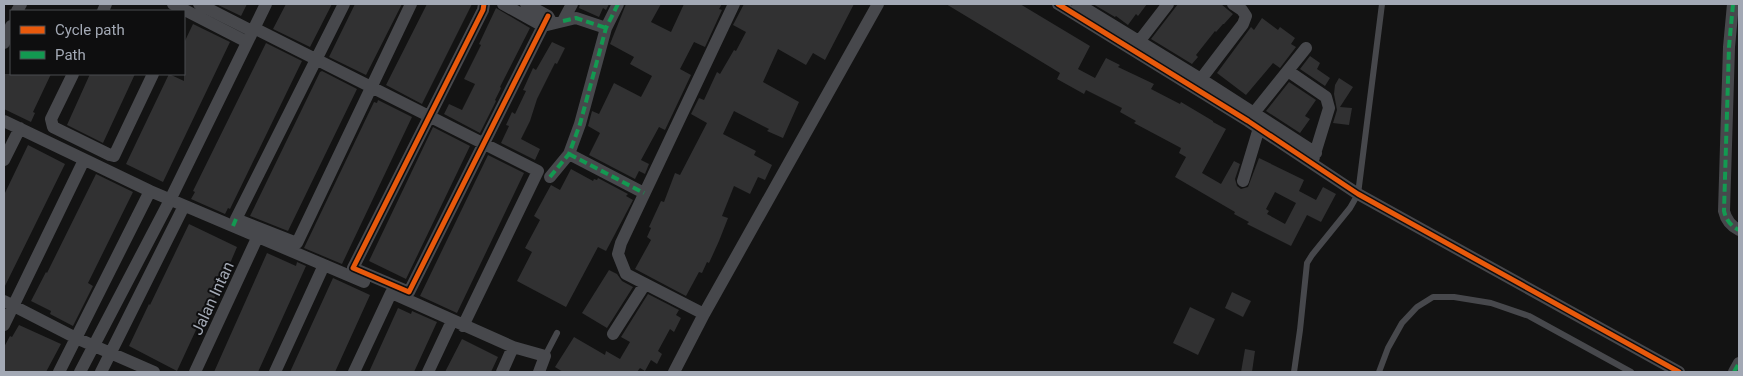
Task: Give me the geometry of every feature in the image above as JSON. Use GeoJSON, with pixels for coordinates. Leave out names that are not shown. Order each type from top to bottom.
{"type":"FeatureCollection","features":[{"type":"Feature","properties":{"kind":"street"},"geometry":{"type":"LineString","coordinates":[[199,4],[251,34]]}},
{"type":"Feature","properties":{"kind":"street"},"geometry":{"type":"LineString","coordinates":[[80,372],[170,200],[266,4]]}},
{"type":"Feature","properties":{"kind":"street"},"geometry":{"type":"LineString","coordinates":[[344,4],[236,219],[297,243],[410,4]]}},
{"type":"Feature","properties":{"kind":"street"},"geometry":{"type":"LineString","coordinates":[[503,4],[552,22],[576,18],[606,28]]}},
{"type":"Feature","properties":{"kind":"street"},"geometry":{"type":"LineString","coordinates":[[526,4],[552,22]]}},
{"type":"Feature","properties":{"kind":"street"},"geometry":{"type":"LineString","coordinates":[[486,6],[353,268],[409,292],[484,144],[552,22],[572,4]]}},
{"type":"Feature","properties":{"kind":"street"},"geometry":{"type":"LineString","coordinates":[[550,177],[569,154],[580,124],[606,28],[618,4]]}},
{"type":"Feature","properties":{"kind":"street"},"geometry":{"type":"LineString","coordinates":[[704,314],[626,274],[618,254],[621,243],[644,193],[734,4]]}},
{"type":"Feature","properties":{"kind":"street"},"geometry":{"type":"LineString","coordinates":[[674,372],[704,314],[878,4]]}},
{"type":"Feature","properties":{"kind":"street"},"geometry":{"type":"LineString","coordinates":[[1058,4],[1201,79],[1253,121]]}},
{"type":"Feature","properties":{"kind":"street"},"geometry":{"type":"LineString","coordinates":[[1136,46],[1168,4]]}},
{"type":"Feature","properties":{"kind":"street"},"geometry":{"type":"LineString","coordinates":[[1201,79],[1244,24],[1246,16],[1242,10],[1233,4]]}},
{"type":"Feature","properties":{"kind":"street"},"geometry":{"type":"LineString","coordinates":[[1733,4],[1729,47],[1724,211],[1725,218],[1739,230]]}},
{"type":"Feature","properties":{"kind":"street"},"geometry":{"type":"LineString","coordinates":[[1082,5],[1136,46],[1314,158],[1358,194],[1679,372]]}},
{"type":"Feature","properties":{"kind":"street"},"geometry":{"type":"LineString","coordinates":[[180,7],[317,60],[536,169],[538,174],[458,323],[428,372]]}},
{"type":"Feature","properties":{"kind":"street"},"geometry":{"type":"LineString","coordinates":[[4,44],[10,29]]}},
{"type":"Feature","properties":{"kind":"street"},"geometry":{"type":"LineString","coordinates":[[1243,181],[1253,121],[1306,48]]}},
{"type":"Feature","properties":{"kind":"street"},"geometry":{"type":"LineString","coordinates":[[1288,71],[1326,97],[1329,103],[1314,158]]}},
{"type":"Feature","properties":{"kind":"street"},"geometry":{"type":"LineString","coordinates":[[73,75],[51,119],[51,124],[53,127],[114,156],[153,75]]}},
{"type":"Feature","properties":{"kind":"street"},"geometry":{"type":"LineString","coordinates":[[4,120],[170,200],[258,236],[513,347],[545,356],[539,372]]}},
{"type":"Feature","properties":{"kind":"street"},"geometry":{"type":"LineString","coordinates":[[4,160],[20,128]]}},
{"type":"Feature","properties":{"kind":"street"},"geometry":{"type":"LineString","coordinates":[[569,154],[644,193]]}},
{"type":"Feature","properties":{"kind":"street"},"geometry":{"type":"LineString","coordinates":[[4,325],[9,303],[84,160]]}},
{"type":"Feature","properties":{"kind":"street"},"geometry":{"type":"LineString","coordinates":[[59,372],[150,191]]}},
{"type":"Feature","properties":{"kind":"street"},"geometry":{"type":"LineString","coordinates":[[101,372],[184,206]]}},
{"type":"Feature","properties":{"kind":"street","name":"Jalan Intan"},"geometry":{"type":"LineString","coordinates":[[195,372],[258,236]]}},
{"type":"Feature","properties":{"kind":"street"},"geometry":{"type":"LineString","coordinates":[[275,372],[324,266]]}},
{"type":"Feature","properties":{"kind":"street"},"geometry":{"type":"LineString","coordinates":[[613,334],[645,284]]}},
{"type":"Feature","properties":{"kind":"street"},"geometry":{"type":"LineString","coordinates":[[354,372],[391,293]]}},
{"type":"Feature","properties":{"kind":"street"},"geometry":{"type":"LineString","coordinates":[[9,303],[76,338],[154,372]]}},
{"type":"Feature","properties":{"kind":"street"},"geometry":{"type":"LineString","coordinates":[[502,372],[513,347]]}},
{"type":"Feature","properties":{"kind":"street"},"geometry":{"type":"LineString","coordinates":[[1734,372],[1739,363]]}},
{"type":"Feature","properties":{"kind":"lane"},"geometry":{"type":"LineString","coordinates":[[1294,372],[1307,263],[1350,208],[1358,194],[1382,4]]}},
{"type":"Feature","properties":{"kind":"lane"},"geometry":{"type":"LineString","coordinates":[[1379,372],[1388,348],[1402,323],[1417,307],[1433,297],[1454,297],[1491,302],[1529,316],[1631,372]]}},
{"type":"Feature","properties":{"kind":"lane"},"geometry":{"type":"LineString","coordinates":[[545,356],[557,333]]}},
{"type":"Feature","properties":{"kind":"building"},"geometry":{"type":"Polygon","coordinates":[[[216,4],[247,4],[241,16],[216,4]]]}},
{"type":"Feature","properties":{"kind":"building"},"geometry":{"type":"Polygon","coordinates":[[[286,4],[332,4],[310,47],[273,29],[286,4]]]}},
{"type":"Feature","properties":{"kind":"building"},"geometry":{"type":"Polygon","coordinates":[[[355,4],[402,4],[366,75],[329,57],[355,4]]]}},
{"type":"Feature","properties":{"kind":"building"},"geometry":{"type":"Polygon","coordinates":[[[427,4],[472,4],[422,104],[386,85],[427,4]]]}},
{"type":"Feature","properties":{"kind":"building"},"geometry":{"type":"Polygon","coordinates":[[[580,4],[609,4],[606,10],[603,8],[599,17],[579,8],[580,4]]]}},
{"type":"Feature","properties":{"kind":"building"},"geometry":{"type":"Polygon","coordinates":[[[626,4],[661,4],[651,22],[671,32],[684,4],[722,4],[719,9],[722,10],[705,47],[694,42],[680,69],[691,75],[665,130],[659,127],[641,160],[649,164],[645,174],[639,171],[635,179],[589,155],[600,133],[588,126],[592,111],[599,114],[614,83],[641,97],[652,76],[630,64],[634,57],[610,44],[626,4]]]}},
{"type":"Feature","properties":{"kind":"building"},"geometry":{"type":"Polygon","coordinates":[[[744,4],[854,4],[825,60],[813,53],[806,65],[778,49],[763,82],[799,102],[783,138],[767,131],[769,129],[734,111],[723,134],[756,151],[754,155],[772,165],[765,180],[758,177],[750,194],[734,186],[722,216],[728,218],[719,241],[709,263],[707,262],[702,273],[699,272],[686,296],[635,269],[651,240],[647,237],[651,228],[649,227],[661,201],[664,202],[675,173],[680,175],[707,123],[691,114],[699,98],[704,100],[717,72],[720,74],[746,32],[733,25],[744,4]]]}},
{"type":"Feature","properties":{"kind":"building"},"geometry":{"type":"Polygon","coordinates":[[[946,4],[1020,4],[1090,46],[1078,69],[1095,78],[1106,58],[1120,65],[1118,67],[1154,84],[1151,89],[1180,104],[1181,102],[1226,129],[1202,173],[1221,184],[1234,161],[1240,164],[1235,179],[1237,186],[1241,189],[1248,187],[1259,158],[1304,180],[1299,191],[1316,200],[1323,187],[1336,194],[1321,222],[1307,215],[1291,246],[1247,224],[1249,222],[1234,214],[1235,212],[1175,177],[1186,157],[1179,153],[1181,148],[1134,123],[1136,121],[1120,112],[1122,108],[1086,90],[1084,94],[1057,79],[1060,73],[946,4]],[[1275,192],[1266,209],[1269,211],[1267,214],[1285,224],[1296,203],[1275,192]]]}},
{"type":"Feature","properties":{"kind":"building"},"geometry":{"type":"Polygon","coordinates":[[[1093,4],[1147,4],[1128,25],[1116,16],[1093,4]]]}},
{"type":"Feature","properties":{"kind":"building"},"geometry":{"type":"Polygon","coordinates":[[[1178,4],[1221,4],[1233,14],[1215,31],[1196,55],[1198,57],[1192,64],[1151,39],[1178,4]]]}},
{"type":"Feature","properties":{"kind":"building"},"geometry":{"type":"Polygon","coordinates":[[[496,8],[530,28],[500,87],[496,101],[480,133],[444,114],[449,104],[462,110],[475,84],[464,79],[481,45],[479,44],[496,8]]]}},
{"type":"Feature","properties":{"kind":"building"},"geometry":{"type":"Polygon","coordinates":[[[1262,18],[1278,30],[1280,27],[1295,38],[1291,44],[1296,47],[1280,68],[1273,63],[1246,95],[1217,73],[1251,27],[1254,30],[1262,18]]]}},
{"type":"Feature","properties":{"kind":"building"},"geometry":{"type":"Polygon","coordinates":[[[193,24],[230,42],[163,182],[126,164],[169,75],[184,81],[185,41],[193,24]]]}},
{"type":"Feature","properties":{"kind":"building"},"geometry":{"type":"Polygon","coordinates":[[[552,42],[565,48],[557,64],[555,63],[537,99],[530,121],[521,139],[540,149],[535,160],[501,143],[509,126],[506,125],[512,112],[515,114],[526,91],[523,90],[533,68],[536,70],[552,42]]]}},
{"type":"Feature","properties":{"kind":"building"},"geometry":{"type":"Polygon","coordinates":[[[266,43],[302,61],[230,209],[228,208],[225,214],[191,199],[195,192],[193,191],[266,43]]]}},
{"type":"Feature","properties":{"kind":"building"},"geometry":{"type":"Polygon","coordinates":[[[1310,56],[1320,63],[1317,69],[1330,78],[1325,86],[1300,69],[1310,56]]]}},
{"type":"Feature","properties":{"kind":"building"},"geometry":{"type":"Polygon","coordinates":[[[322,71],[357,89],[288,231],[250,216],[322,71]]]}},
{"type":"Feature","properties":{"kind":"building"},"geometry":{"type":"Polygon","coordinates":[[[4,74],[51,75],[33,112],[35,113],[31,122],[4,109],[4,74]]]}},
{"type":"Feature","properties":{"kind":"building"},"geometry":{"type":"Polygon","coordinates":[[[90,75],[135,75],[103,143],[67,125],[90,75]]]}},
{"type":"Feature","properties":{"kind":"building"},"geometry":{"type":"Polygon","coordinates":[[[1339,78],[1353,87],[1340,107],[1352,108],[1349,125],[1333,123],[1337,110],[1334,94],[1335,85],[1339,78]]]}},
{"type":"Feature","properties":{"kind":"building"},"geometry":{"type":"Polygon","coordinates":[[[1289,82],[1316,100],[1305,116],[1310,119],[1300,133],[1266,111],[1289,82]]]}},
{"type":"Feature","properties":{"kind":"building"},"geometry":{"type":"Polygon","coordinates":[[[378,100],[412,117],[342,264],[304,248],[374,102],[377,103],[378,100]]]}},
{"type":"Feature","properties":{"kind":"building"},"geometry":{"type":"Polygon","coordinates":[[[433,127],[470,146],[406,279],[369,261],[433,127]]]}},
{"type":"Feature","properties":{"kind":"building"},"geometry":{"type":"Polygon","coordinates":[[[28,145],[65,164],[4,288],[4,195],[28,145]]]}},
{"type":"Feature","properties":{"kind":"building"},"geometry":{"type":"Polygon","coordinates":[[[488,155],[524,173],[457,313],[420,296],[488,155]]]}},
{"type":"Feature","properties":{"kind":"building"},"geometry":{"type":"Polygon","coordinates":[[[571,169],[593,181],[598,178],[628,194],[626,196],[633,200],[606,251],[598,247],[566,307],[517,281],[532,252],[525,248],[540,220],[534,216],[551,185],[560,190],[571,169]]]}},
{"type":"Feature","properties":{"kind":"building"},"geometry":{"type":"Polygon","coordinates":[[[96,174],[133,192],[88,283],[93,286],[73,326],[50,314],[51,311],[31,301],[96,174]]]}},
{"type":"Feature","properties":{"kind":"building"},"geometry":{"type":"Polygon","coordinates":[[[189,224],[237,247],[220,287],[204,318],[202,317],[177,371],[129,346],[189,224]]]}},
{"type":"Feature","properties":{"kind":"building"},"geometry":{"type":"Polygon","coordinates":[[[267,253],[296,266],[297,262],[306,266],[258,372],[214,372],[267,253]]]}},
{"type":"Feature","properties":{"kind":"building"},"geometry":{"type":"Polygon","coordinates":[[[609,270],[633,287],[607,328],[582,313],[609,270]]]}},
{"type":"Feature","properties":{"kind":"building"},"geometry":{"type":"Polygon","coordinates":[[[333,278],[370,295],[335,372],[290,372],[333,278]]]}},
{"type":"Feature","properties":{"kind":"building"},"geometry":{"type":"Polygon","coordinates":[[[1232,292],[1251,301],[1243,317],[1225,308],[1232,292]]]}},
{"type":"Feature","properties":{"kind":"building"},"geometry":{"type":"Polygon","coordinates":[[[648,294],[679,310],[676,315],[681,318],[674,332],[670,329],[658,351],[662,354],[657,364],[651,360],[645,371],[640,368],[637,372],[563,372],[555,367],[574,337],[605,355],[606,351],[620,359],[630,342],[621,337],[648,294]]]}},
{"type":"Feature","properties":{"kind":"building"},"geometry":{"type":"Polygon","coordinates":[[[1190,307],[1215,319],[1198,355],[1173,343],[1190,307]]]}},
{"type":"Feature","properties":{"kind":"building"},"geometry":{"type":"Polygon","coordinates":[[[398,308],[411,314],[412,311],[437,322],[414,372],[369,372],[398,308]]]}},
{"type":"Feature","properties":{"kind":"building"},"geometry":{"type":"Polygon","coordinates":[[[19,325],[61,344],[46,372],[4,372],[4,347],[19,325]]]}},
{"type":"Feature","properties":{"kind":"building"},"geometry":{"type":"Polygon","coordinates":[[[462,339],[498,357],[491,372],[445,372],[462,339]]]}},
{"type":"Feature","properties":{"kind":"building"},"geometry":{"type":"Polygon","coordinates":[[[1245,349],[1255,351],[1252,372],[1241,372],[1245,349]]]}},
{"type":"Feature","properties":{"kind":"marked path"},"geometry":{"type":"LineString","coordinates":[[550,177],[569,154],[580,124],[606,28],[618,4]]}},
{"type":"Feature","properties":{"kind":"marked path"},"geometry":{"type":"LineString","coordinates":[[1733,4],[1729,47],[1724,211],[1729,222],[1739,230]]}},
{"type":"Feature","properties":{"kind":"marked path"},"geometry":{"type":"LineString","coordinates":[[563,21],[576,18],[606,28]]}},
{"type":"Feature","properties":{"kind":"marked path"},"geometry":{"type":"LineString","coordinates":[[569,154],[644,193]]}},
{"type":"Feature","properties":{"kind":"marked path"},"geometry":{"type":"LineString","coordinates":[[233,226],[236,219]]}},
{"type":"Feature","properties":{"kind":"marked path"},"geometry":{"type":"LineString","coordinates":[[1734,372],[1739,363]]}},
{"type":"Feature","properties":{"kind":"cycle path"},"geometry":{"type":"LineString","coordinates":[[484,4],[483,10],[353,268],[409,292],[548,16]]}},
{"type":"Feature","properties":{"kind":"cycle path"},"geometry":{"type":"LineString","coordinates":[[1058,4],[1248,121],[1358,194],[1679,372]]}}]}
